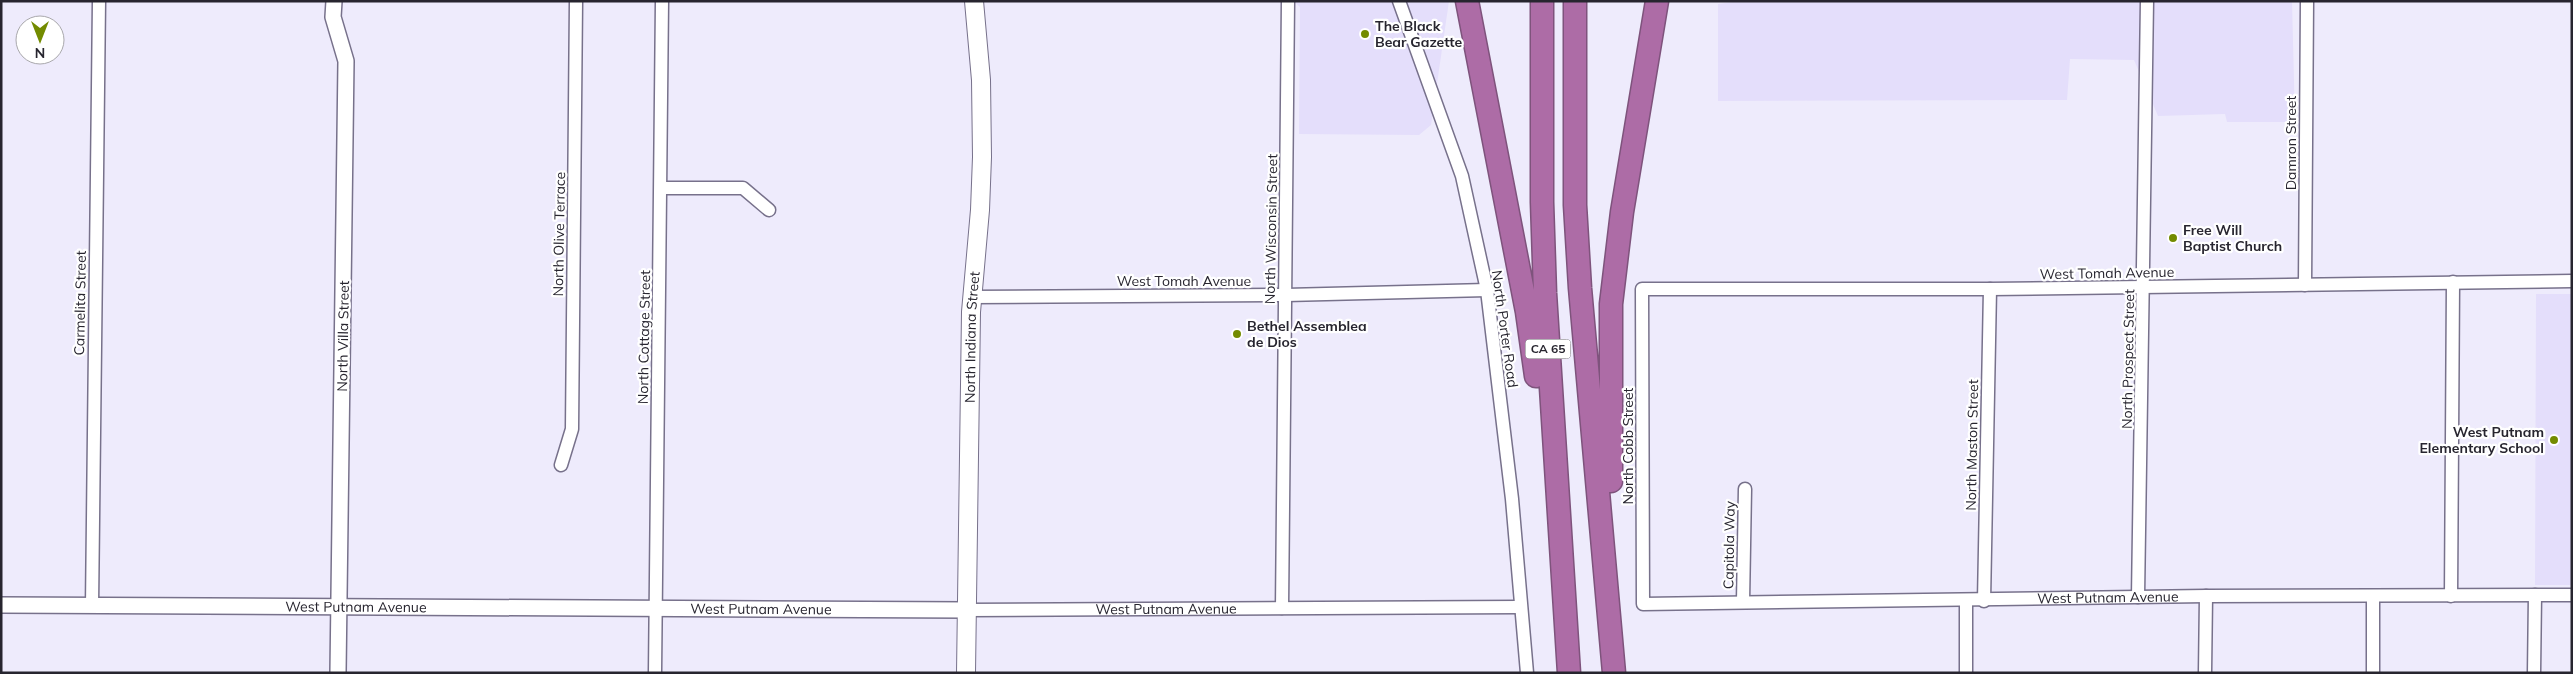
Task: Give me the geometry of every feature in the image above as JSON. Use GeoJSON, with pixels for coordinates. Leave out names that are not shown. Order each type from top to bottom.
{"type":"FeatureCollection","features":[{"type":"Feature","properties":{"kind":"highway"},"geometry":{"type":"LineString","coordinates":[[1466,1],[1531,334],[1554,558],[1566,628]]}},
{"type":"Feature","properties":{"kind":"highway","name":"CA 65"},"geometry":{"type":"LineString","coordinates":[[1542,1],[1545,293],[1569,673]]}},
{"type":"Feature","properties":{"kind":"highway"},"geometry":{"type":"LineString","coordinates":[[1610,617],[1611,304],[1622,212],[1657,1]]}},
{"type":"Feature","properties":{"kind":"highway","name":"CA 65"},"geometry":{"type":"LineString","coordinates":[[1575,12],[1575,205],[1580,288],[1614,673]]}},
{"type":"Feature","properties":{"kind":"main road","name":"North Indiana Street"},"geometry":{"type":"LineString","coordinates":[[966,673],[972,297],[980,210],[982,157],[981,80],[974,1]]}},
{"type":"Feature","properties":{"kind":"street","name":"Carmelita Street"},"geometry":{"type":"LineString","coordinates":[[92,606],[99,1]]}},
{"type":"Feature","properties":{"kind":"street","name":"North Villa Street"},"geometry":{"type":"LineString","coordinates":[[334,1],[333,16],[346,62],[338,673]]}},
{"type":"Feature","properties":{"kind":"street","name":"North Olive Terrace"},"geometry":{"type":"LineString","coordinates":[[561,464],[572,429],[576,1]]}},
{"type":"Feature","properties":{"kind":"street","name":"North Cottage Street"},"geometry":{"type":"LineString","coordinates":[[655,673],[662,1]]}},
{"type":"Feature","properties":{"kind":"street","name":"North Wisconsin Street"},"geometry":{"type":"LineString","coordinates":[[1282,608],[1288,1]]}},
{"type":"Feature","properties":{"kind":"street","name":"North Porter Road"},"geometry":{"type":"LineString","coordinates":[[1399,1],[1462,176],[1487,290],[1512,500],[1527,673]]}},
{"type":"Feature","properties":{"kind":"street","name":"North Prospect Street"},"geometry":{"type":"LineString","coordinates":[[2138,597],[2147,1]]}},
{"type":"Feature","properties":{"kind":"street","name":"Damron Street"},"geometry":{"type":"LineString","coordinates":[[2305,285],[2307,1]]}},
{"type":"Feature","properties":{"kind":"street"},"geometry":{"type":"LineString","coordinates":[[661,188],[742,188],[769,210]]}},
{"type":"Feature","properties":{"kind":"street","name":"West Tomah Avenue"},"geometry":{"type":"LineString","coordinates":[[1642,289],[1990,289],[2572,281]]}},
{"type":"Feature","properties":{"kind":"street"},"geometry":{"type":"LineString","coordinates":[[2451,596],[2453,282]]}},
{"type":"Feature","properties":{"kind":"street","name":"North Cobb Street"},"geometry":{"type":"LineString","coordinates":[[1642,289],[1643,604]]}},
{"type":"Feature","properties":{"kind":"street","name":"North Maston Street"},"geometry":{"type":"LineString","coordinates":[[1984,601],[1990,289]]}},
{"type":"Feature","properties":{"kind":"street","name":"West Tomah Avenue"},"geometry":{"type":"LineString","coordinates":[[972,297],[1286,295],[1487,290]]}},
{"type":"Feature","properties":{"kind":"street","name":"Capitola Way"},"geometry":{"type":"LineString","coordinates":[[1743,602],[1746,489]]}},
{"type":"Feature","properties":{"kind":"street"},"geometry":{"type":"LineString","coordinates":[[2534,673],[2535,595]]}},
{"type":"Feature","properties":{"kind":"street","name":"West Putnam Avenue"},"geometry":{"type":"LineString","coordinates":[[1643,604],[1984,601],[2206,596],[2572,595]]}},
{"type":"Feature","properties":{"kind":"street"},"geometry":{"type":"LineString","coordinates":[[2206,596],[2206,673]]}},
{"type":"Feature","properties":{"kind":"street"},"geometry":{"type":"LineString","coordinates":[[2373,596],[2373,673]]}},
{"type":"Feature","properties":{"kind":"street"},"geometry":{"type":"LineString","coordinates":[[1966,601],[1966,673]]}},
{"type":"Feature","properties":{"kind":"street","name":"West Putnam Avenue"},"geometry":{"type":"LineString","coordinates":[[1,605],[655,610],[1520,607]]}},
{"type":"Feature","properties":{"kind":"shaded area"},"geometry":{"type":"Polygon","coordinates":[[[1293,1],[1449,1],[1431,125],[1419,135],[1299,134],[1300,7],[1293,1]]]}},
{"type":"Feature","properties":{"kind":"shaded area"},"geometry":{"type":"Polygon","coordinates":[[[1740,1],[2292,1],[2295,122],[2227,122],[2225,114],[2158,116],[2134,60],[2070,59],[2067,100],[1718,101],[1718,4],[1740,1]]]}},
{"type":"Feature","properties":{"kind":"shaded area","name":"West Putnam Elementary School"},"geometry":{"type":"Polygon","coordinates":[[[2536,294],[2572,294],[2572,585],[2535,585],[2536,294]]]}},
{"type":"Feature","properties":{"kind":"place","name":"The Black Bear Gazette"},"geometry":{"type":"Point","coordinates":[1365,34]}},
{"type":"Feature","properties":{"kind":"place","name":"Free Will Baptist Church"},"geometry":{"type":"Point","coordinates":[2173,238]}},
{"type":"Feature","properties":{"kind":"place","name":"Bethel Assemblea de Dios"},"geometry":{"type":"Point","coordinates":[1237,334]}},
{"type":"Feature","properties":{"kind":"place","name":"West Putnam Elementary School"},"geometry":{"type":"Point","coordinates":[2554,440]}}]}
